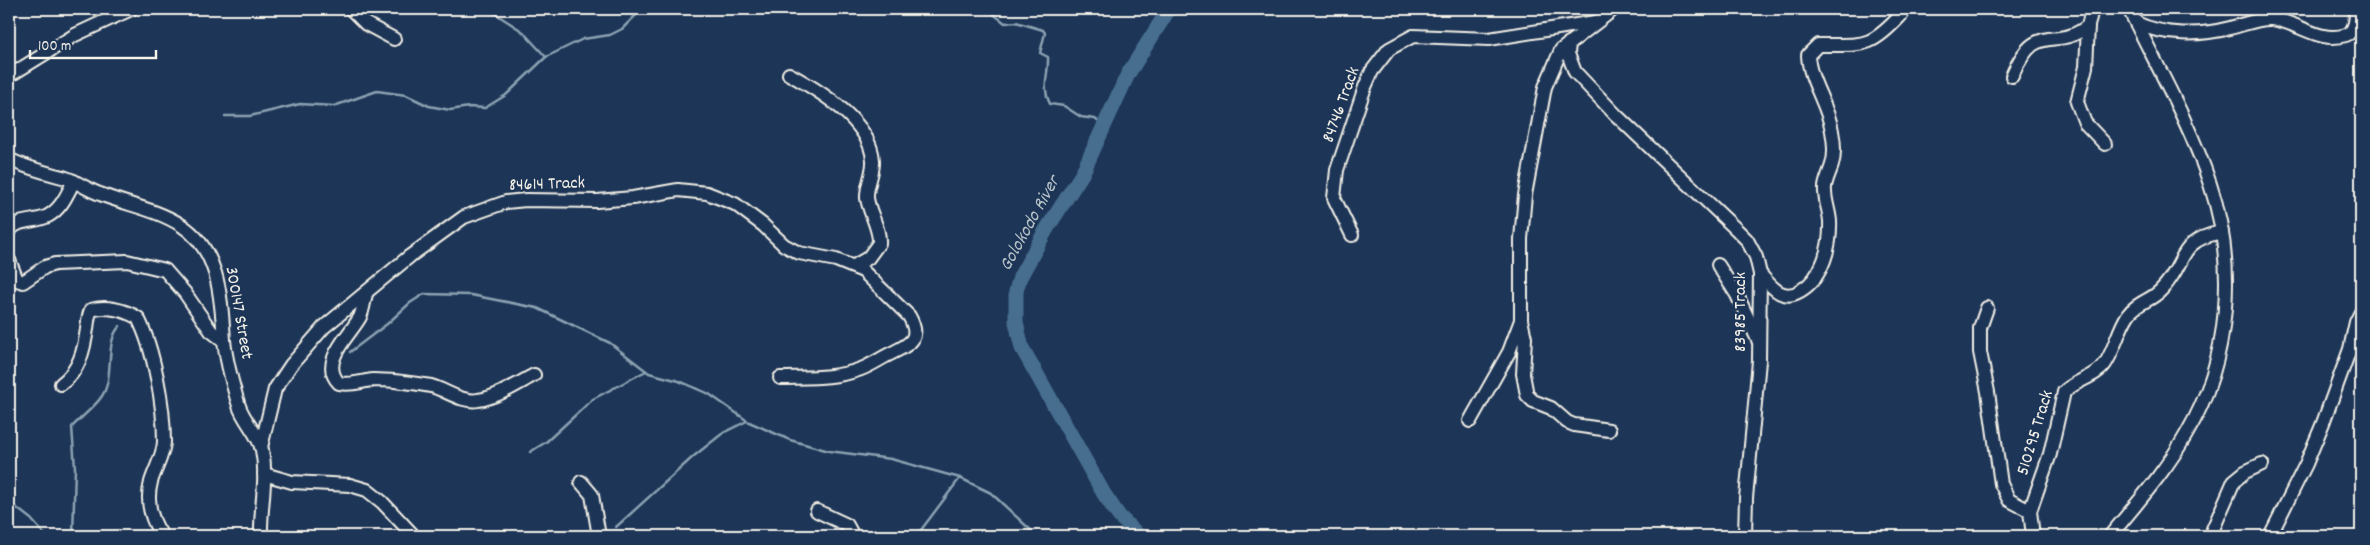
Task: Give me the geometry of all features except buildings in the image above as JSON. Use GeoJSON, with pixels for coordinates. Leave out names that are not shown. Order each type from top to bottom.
{"type":"FeatureCollection","features":[{"type":"Feature","properties":{"kind":"street"},"geometry":{"type":"LineString","coordinates":[[9,76],[75,35],[131,9]]}},
{"type":"Feature","properties":{"kind":"street"},"geometry":{"type":"LineString","coordinates":[[351,9],[366,24],[394,39]]}},
{"type":"Feature","properties":{"kind":"street"},"geometry":{"type":"LineString","coordinates":[[1609,430],[1574,425],[1552,408],[1533,401],[1527,395],[1523,374],[1525,338],[1520,320],[1521,239],[1533,148],[1545,87],[1561,50],[1597,17],[1614,9]]}},
{"type":"Feature","properties":{"kind":"street"},"geometry":{"type":"LineString","coordinates":[[2092,9],[2088,26],[2086,67],[2076,102],[2085,123],[2105,144]]}},
{"type":"Feature","properties":{"kind":"street"},"geometry":{"type":"LineString","coordinates":[[2110,536],[2178,448],[2198,412],[2207,391],[2219,350],[2225,311],[2226,269],[2222,232],[2215,198],[2202,164],[2129,9]]}},
{"type":"Feature","properties":{"kind":"street"},"geometry":{"type":"LineString","coordinates":[[2136,23],[2160,31],[2199,33],[2273,19],[2321,36],[2342,36],[2352,32],[2354,27],[2354,9]]}},
{"type":"Feature","properties":{"kind":"street"},"geometry":{"type":"LineString","coordinates":[[1760,274],[1780,294],[1787,296],[1795,294],[1808,287],[1819,272],[1827,253],[1830,220],[1825,188],[1832,163],[1834,145],[1827,111],[1811,74],[1808,55],[1818,45],[1846,47],[1864,43],[1878,37],[1901,16]]}},
{"type":"Feature","properties":{"kind":"street","name":"84746 Track"},"geometry":{"type":"LineString","coordinates":[[1352,236],[1334,198],[1337,170],[1372,70],[1389,49],[1413,36],[1489,39],[1597,17]]}},
{"type":"Feature","properties":{"kind":"street"},"geometry":{"type":"LineString","coordinates":[[2012,76],[2024,54],[2033,43],[2047,38],[2074,35],[2088,26]]}},
{"type":"Feature","properties":{"kind":"street","name":"83985 Track"},"geometry":{"type":"LineString","coordinates":[[1568,43],[1568,54],[1575,72],[1629,128],[1747,240],[1758,263],[1760,274],[1759,342],[1746,498],[1745,536]]}},
{"type":"Feature","properties":{"kind":"street"},"geometry":{"type":"LineString","coordinates":[[789,74],[820,91],[838,106],[854,122],[872,152],[873,168],[867,195],[879,243],[868,258],[854,266]]}},
{"type":"Feature","properties":{"kind":"street","name":"300147 Street"},"geometry":{"type":"LineString","coordinates":[[9,159],[74,181],[100,194],[148,208],[165,216],[197,238],[210,256],[224,319],[224,341],[240,409],[262,447],[264,474],[261,536]]}},
{"type":"Feature","properties":{"kind":"street"},"geometry":{"type":"LineString","coordinates":[[9,231],[18,223],[49,215],[63,203],[74,181]]}},
{"type":"Feature","properties":{"kind":"street","name":"84614 Track"},"geometry":{"type":"LineString","coordinates":[[262,447],[275,389],[291,365],[324,326],[347,306],[366,294],[392,270],[464,217],[495,205],[526,200],[597,201],[633,198],[678,190],[707,193],[735,204],[784,244],[799,253],[854,266],[874,280],[909,316],[915,328],[911,342],[905,348],[858,370],[828,376],[780,378]]}},
{"type":"Feature","properties":{"kind":"street","name":"510295 Track"},"geometry":{"type":"LineString","coordinates":[[2033,536],[2030,511],[2048,459],[2064,392],[2105,364],[2128,315],[2140,303],[2161,290],[2186,249],[2200,237],[2222,232]]}},
{"type":"Feature","properties":{"kind":"street"},"geometry":{"type":"LineString","coordinates":[[9,260],[17,280],[22,282],[45,266],[55,264],[127,260],[154,266],[173,276],[211,331],[224,341]]}},
{"type":"Feature","properties":{"kind":"street"},"geometry":{"type":"LineString","coordinates":[[1718,265],[1737,295],[1759,342]]}},
{"type":"Feature","properties":{"kind":"street"},"geometry":{"type":"LineString","coordinates":[[366,294],[360,316],[339,345],[335,355],[333,372],[339,383],[390,381],[432,387],[462,398],[478,401],[534,375]]}},
{"type":"Feature","properties":{"kind":"street"},"geometry":{"type":"LineString","coordinates":[[61,384],[69,378],[78,365],[84,349],[91,310],[97,308],[110,309],[138,318],[146,337],[161,410],[164,442],[149,495],[150,511],[162,536]]}},
{"type":"Feature","properties":{"kind":"street"},"geometry":{"type":"LineString","coordinates":[[1987,308],[1980,328],[1980,352],[1988,392],[2001,484],[2009,500],[2030,511]]}},
{"type":"Feature","properties":{"kind":"street"},"geometry":{"type":"LineString","coordinates":[[2270,536],[2316,440],[2350,348],[2356,322],[2361,312]]}},
{"type":"Feature","properties":{"kind":"street"},"geometry":{"type":"LineString","coordinates":[[1470,421],[1509,352],[1520,320]]}},
{"type":"Feature","properties":{"kind":"street"},"geometry":{"type":"LineString","coordinates":[[2210,536],[2234,481],[2245,472],[2262,464]]}},
{"type":"Feature","properties":{"kind":"street"},"geometry":{"type":"LineString","coordinates":[[264,474],[292,482],[350,484],[367,490],[382,502],[414,536]]}},
{"type":"Feature","properties":{"kind":"street"},"geometry":{"type":"LineString","coordinates":[[581,482],[592,495],[598,536]]}},
{"type":"Feature","properties":{"kind":"street"},"geometry":{"type":"LineString","coordinates":[[817,511],[847,525],[853,536]]}},
{"type":"Feature","properties":{"kind":"waterway"},"geometry":{"type":"LineString","coordinates":[[488,9],[522,31],[546,57]]}},
{"type":"Feature","properties":{"kind":"waterway"},"geometry":{"type":"LineString","coordinates":[[225,116],[250,116],[300,104],[334,106],[377,91],[406,95],[429,106],[450,110],[469,107],[485,108],[506,95],[546,57],[583,39],[610,35],[622,29],[642,9]]}},
{"type":"Feature","properties":{"kind":"waterway"},"geometry":{"type":"LineString","coordinates":[[987,9],[1005,23],[1016,22],[1043,30],[1045,33],[1040,53],[1048,57],[1046,92],[1050,104],[1064,106],[1081,117],[1095,119],[1104,126]]}},
{"type":"Feature","properties":{"kind":"waterway","name":"Golokodo River"},"geometry":{"type":"LineString","coordinates":[[1139,536],[1119,516],[1104,494],[1022,348],[1016,322],[1016,291],[1020,277],[1046,230],[1082,174],[1128,74],[1169,9]]}},
{"type":"Feature","properties":{"kind":"waterway"},"geometry":{"type":"LineString","coordinates":[[350,352],[387,324],[410,303],[424,294],[471,295],[537,308],[610,343],[649,373],[679,381],[709,394],[749,422],[790,440],[829,451],[891,459],[960,478],[991,493],[1037,536]]}},
{"type":"Feature","properties":{"kind":"waterway"},"geometry":{"type":"LineString","coordinates":[[73,536],[75,468],[72,427],[96,404],[106,388],[112,341],[120,326]]}},
{"type":"Feature","properties":{"kind":"waterway"},"geometry":{"type":"LineString","coordinates":[[530,452],[546,442],[593,399],[646,371]]}},
{"type":"Feature","properties":{"kind":"waterway"},"geometry":{"type":"LineString","coordinates":[[616,527],[694,456],[723,433],[747,421]]}},
{"type":"Feature","properties":{"kind":"waterway"},"geometry":{"type":"LineString","coordinates":[[914,536],[921,530],[960,478]]}},
{"type":"Feature","properties":{"kind":"waterway"},"geometry":{"type":"LineString","coordinates":[[9,502],[31,519],[46,536]]}}]}
